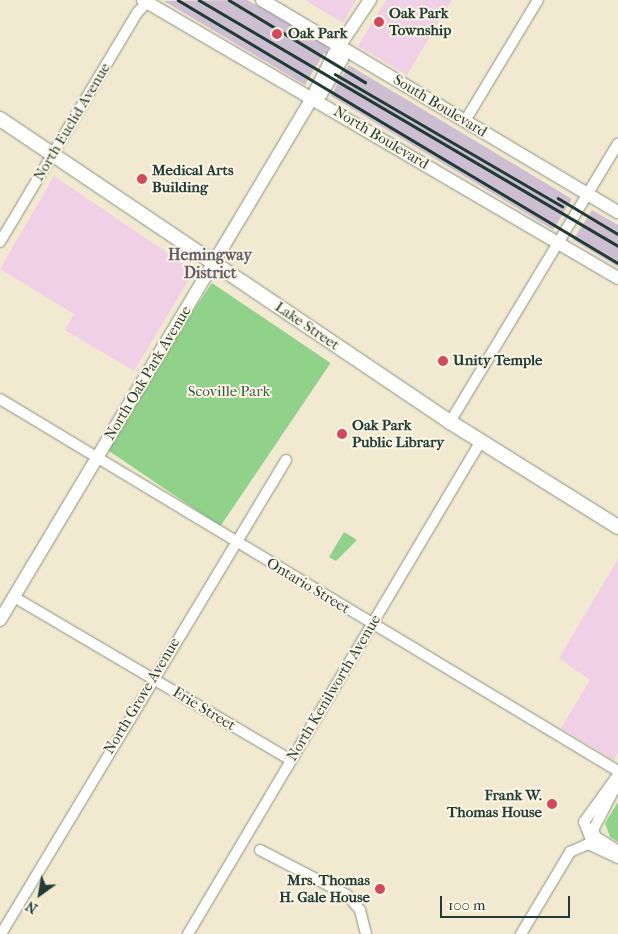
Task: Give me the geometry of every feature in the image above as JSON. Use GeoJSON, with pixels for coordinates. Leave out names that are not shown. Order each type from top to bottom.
{"type":"FeatureCollection","features":[{"type":"Feature","properties":{"kind":"main road","name":"Lake Street"},"geometry":{"type":"LineString","coordinates":[[0,119],[450,422],[618,527]]}},
{"type":"Feature","properties":{"kind":"street","name":"North Boulevard"},"geometry":{"type":"LineString","coordinates":[[146,0],[311,100],[618,278]]}},
{"type":"Feature","properties":{"kind":"street","name":"North Euclid Avenue"},"geometry":{"type":"LineString","coordinates":[[0,242],[146,0]]}},
{"type":"Feature","properties":{"kind":"street","name":"South Boulevard"},"geometry":{"type":"LineString","coordinates":[[262,0],[618,212]]}},
{"type":"Feature","properties":{"kind":"street","name":"North Oak Park Avenue"},"geometry":{"type":"LineString","coordinates":[[0,620],[311,100],[334,54],[342,48],[370,0]]}},
{"type":"Feature","properties":{"kind":"street"},"geometry":{"type":"LineString","coordinates":[[465,121],[538,0]]}},
{"type":"Feature","properties":{"kind":"street"},"geometry":{"type":"LineString","coordinates":[[450,422],[618,144]]}},
{"type":"Feature","properties":{"kind":"street","name":"Ontario Street"},"geometry":{"type":"LineString","coordinates":[[0,399],[617,774]]}},
{"type":"Feature","properties":{"kind":"street","name":"North Kenilworth Avenue"},"geometry":{"type":"LineString","coordinates":[[188,934],[481,442]]}},
{"type":"Feature","properties":{"kind":"street","name":"North Grove Avenue"},"geometry":{"type":"LineString","coordinates":[[0,934],[286,460]]}},
{"type":"Feature","properties":{"kind":"street","name":"Erie Street"},"geometry":{"type":"LineString","coordinates":[[14,597],[291,760]]}},
{"type":"Feature","properties":{"kind":"street"},"geometry":{"type":"LineString","coordinates":[[617,774],[616,786],[583,828],[598,845],[618,858]]}},
{"type":"Feature","properties":{"kind":"street"},"geometry":{"type":"LineString","coordinates":[[521,934],[570,852],[598,845],[618,851]]}},
{"type":"Feature","properties":{"kind":"street"},"geometry":{"type":"LineString","coordinates":[[260,850],[347,895],[360,910],[366,934]]}},
{"type":"Feature","properties":{"kind":"shaded area"},"geometry":{"type":"Polygon","coordinates":[[[247,0],[327,44],[328,55],[324,53],[305,85],[164,1],[247,0]]]}},
{"type":"Feature","properties":{"kind":"shaded area"},"geometry":{"type":"Polygon","coordinates":[[[305,0],[356,0],[343,23],[305,0]]]}},
{"type":"Feature","properties":{"kind":"shaded area"},"geometry":{"type":"Polygon","coordinates":[[[386,0],[452,0],[407,75],[358,46],[386,0]]]}},
{"type":"Feature","properties":{"kind":"shaded area"},"geometry":{"type":"Polygon","coordinates":[[[349,65],[572,199],[553,230],[330,96],[349,65]]]}},
{"type":"Feature","properties":{"kind":"shaded area"},"geometry":{"type":"Polygon","coordinates":[[[54,176],[194,271],[134,371],[65,330],[74,314],[0,269],[54,176]]]}},
{"type":"Feature","properties":{"kind":"shaded area"},"geometry":{"type":"Polygon","coordinates":[[[592,210],[618,225],[618,267],[573,240],[592,210]]]}},
{"type":"Feature","properties":{"kind":"shaded area"},"geometry":{"type":"Polygon","coordinates":[[[618,559],[618,753],[614,760],[561,728],[590,680],[559,658],[618,559]]]}},
{"type":"Feature","properties":{"kind":"green space","name":"Scoville Park"},"geometry":{"type":"Polygon","coordinates":[[[212,283],[331,363],[220,526],[102,446],[212,283]]]}},
{"type":"Feature","properties":{"kind":"green space"},"geometry":{"type":"Polygon","coordinates":[[[344,532],[357,540],[336,561],[329,557],[344,532]]]}},
{"type":"Feature","properties":{"kind":"green space"},"geometry":{"type":"Polygon","coordinates":[[[618,802],[618,842],[610,837],[605,823],[618,802]]]}},
{"type":"Feature","properties":{"kind":"railway"},"geometry":{"type":"LineString","coordinates":[[178,0],[618,263]]}},
{"type":"Feature","properties":{"kind":"railway"},"geometry":{"type":"LineString","coordinates":[[199,0],[618,246]]}},
{"type":"Feature","properties":{"kind":"railway"},"geometry":{"type":"LineString","coordinates":[[229,0],[365,82]]}},
{"type":"Feature","properties":{"kind":"railway"},"geometry":{"type":"LineString","coordinates":[[335,74],[562,206]]}},
{"type":"Feature","properties":{"kind":"railway"},"geometry":{"type":"LineString","coordinates":[[558,198],[618,234]]}},
{"type":"Feature","properties":{"kind":"place","name":"Oak Park Township"},"geometry":{"type":"Point","coordinates":[379,22]}},
{"type":"Feature","properties":{"kind":"place","name":"Oak Park"},"geometry":{"type":"Point","coordinates":[277,34]}},
{"type":"Feature","properties":{"kind":"place","name":"Medical Arts Building"},"geometry":{"type":"Point","coordinates":[142,179]}},
{"type":"Feature","properties":{"kind":"place","name":"Unity Temple"},"geometry":{"type":"Point","coordinates":[443,361]}},
{"type":"Feature","properties":{"kind":"place","name":"Oak Park Public Library"},"geometry":{"type":"Point","coordinates":[342,434]}},
{"type":"Feature","properties":{"kind":"place","name":"Frank W. Thomas House"},"geometry":{"type":"Point","coordinates":[552,804]}},
{"type":"Feature","properties":{"kind":"place","name":"Mrs. Thomas H. Gale House"},"geometry":{"type":"Point","coordinates":[380,889]}},
{"type":"Feature","properties":{"kind":"district","name":"Hemingway District"},"geometry":{"type":"Point","coordinates":[210,264]}}]}
